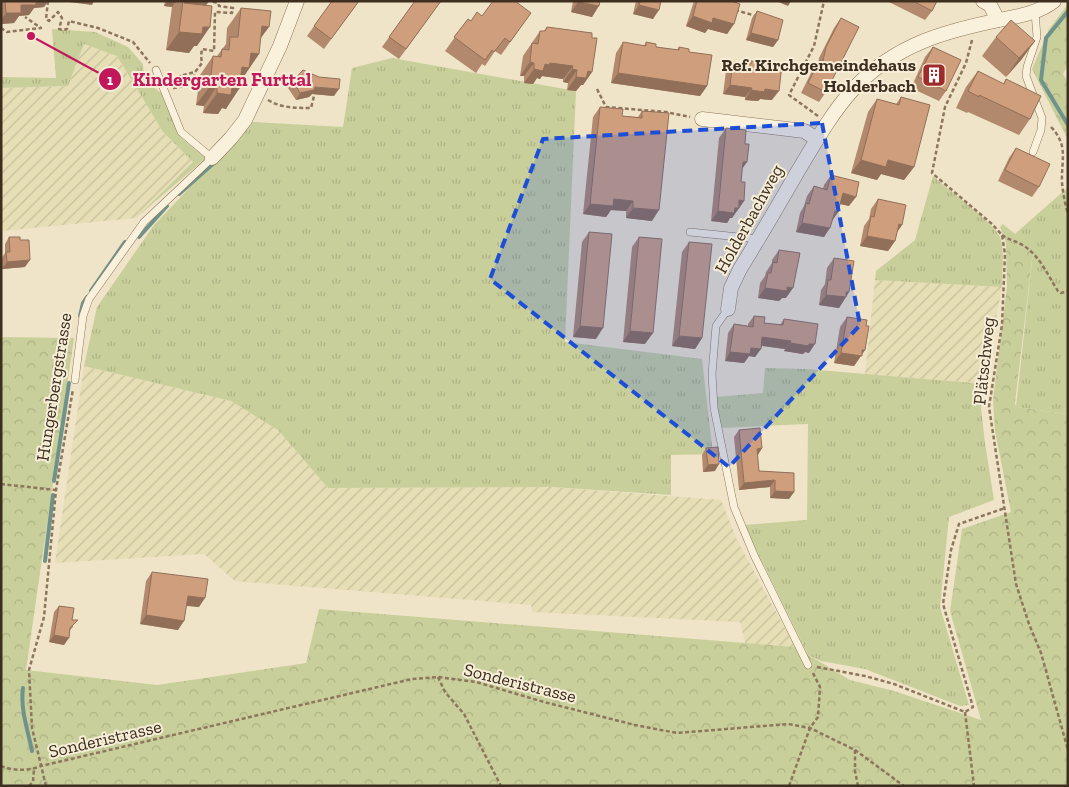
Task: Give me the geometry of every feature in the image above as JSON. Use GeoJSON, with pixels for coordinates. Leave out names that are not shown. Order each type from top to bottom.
{"type":"FeatureCollection","features":[{"type":"Feature","properties":{"kind":"street","name":"Hungerbergstrasse"},"geometry":{"type":"LineString","coordinates":[[212,158],[245,120],[280,46],[297,1]]}},
{"type":"Feature","properties":{"kind":"street"},"geometry":{"type":"LineString","coordinates":[[983,1],[990,5],[998,20]]}},
{"type":"Feature","properties":{"kind":"street","name":"Holderbachweg"},"geometry":{"type":"LineString","coordinates":[[728,309],[732,288],[740,269],[827,122],[849,92],[874,70],[908,48],[949,32],[1035,12],[1054,1]]}},
{"type":"Feature","properties":{"kind":"street"},"geometry":{"type":"LineString","coordinates":[[702,119],[804,131],[817,139]]}},
{"type":"Feature","properties":{"kind":"lane"},"geometry":{"type":"LineString","coordinates":[[1033,152],[1041,130],[1042,118],[1026,76],[1037,37],[1035,12]]}},
{"type":"Feature","properties":{"kind":"lane"},"geometry":{"type":"LineString","coordinates":[[156,70],[181,132],[212,158]]}},
{"type":"Feature","properties":{"kind":"lane","name":"Hungerbergstrasse"},"geometry":{"type":"LineString","coordinates":[[75,380],[83,316],[89,299],[144,222],[212,158]]}},
{"type":"Feature","properties":{"kind":"lane"},"geometry":{"type":"LineString","coordinates":[[690,232],[758,239]]}},
{"type":"Feature","properties":{"kind":"lane","name":"Holderbachweg"},"geometry":{"type":"LineString","coordinates":[[728,309],[716,326],[712,374],[714,408],[734,507],[754,555],[808,665]]}},
{"type":"Feature","properties":{"kind":"path"},"geometry":{"type":"LineString","coordinates":[[48,1],[46,19],[49,22],[58,12],[62,18],[69,21],[98,28],[133,42],[156,70]]}},
{"type":"Feature","properties":{"kind":"path"},"geometry":{"type":"LineString","coordinates":[[193,85],[195,72],[202,63],[202,49],[214,51],[215,12],[232,13],[233,8],[219,6],[218,3],[210,1]]}},
{"type":"Feature","properties":{"kind":"path"},"geometry":{"type":"LineString","coordinates":[[820,118],[789,95],[814,46],[824,1]]}},
{"type":"Feature","properties":{"kind":"path"},"geometry":{"type":"LineString","coordinates":[[732,9],[764,18]]}},
{"type":"Feature","properties":{"kind":"path"},"geometry":{"type":"LineString","coordinates":[[1,28],[7,32],[41,28],[25,17]]}},
{"type":"Feature","properties":{"kind":"path"},"geometry":{"type":"LineString","coordinates":[[62,18],[59,29],[67,29],[69,21]]}},
{"type":"Feature","properties":{"kind":"path"},"geometry":{"type":"LineString","coordinates":[[972,34],[966,63],[945,107],[932,173],[992,224],[1006,239],[1024,245],[1031,251],[1045,268],[1060,293],[1068,291]]}},
{"type":"Feature","properties":{"kind":"path"},"geometry":{"type":"LineString","coordinates":[[193,85],[180,76],[195,72]]}},
{"type":"Feature","properties":{"kind":"path"},"geometry":{"type":"LineString","coordinates":[[165,91],[193,85]]}},
{"type":"Feature","properties":{"kind":"path"},"geometry":{"type":"LineString","coordinates":[[597,90],[606,107],[666,112],[702,119]]}},
{"type":"Feature","properties":{"kind":"path"},"geometry":{"type":"LineString","coordinates":[[258,94],[275,105],[311,108],[314,96]]}},
{"type":"Feature","properties":{"kind":"path"},"geometry":{"type":"LineString","coordinates":[[1042,118],[1059,135],[1062,144],[1064,161],[1062,181],[1064,202],[1068,214]]}},
{"type":"Feature","properties":{"kind":"path","name":"Plätschweg"},"geometry":{"type":"LineString","coordinates":[[1002,235],[1005,254],[1002,325],[989,407],[1016,584],[1041,653],[1068,750]]}},
{"type":"Feature","properties":{"kind":"path","name":"Hungerbergstrasse"},"geometry":{"type":"LineString","coordinates":[[46,786],[32,728],[29,670],[44,617],[56,490],[75,380]]}},
{"type":"Feature","properties":{"kind":"path"},"geometry":{"type":"LineString","coordinates":[[1,484],[56,490]]}},
{"type":"Feature","properties":{"kind":"path"},"geometry":{"type":"LineString","coordinates":[[966,712],[973,708],[943,604],[951,550],[959,524],[1005,508]]}},
{"type":"Feature","properties":{"kind":"path"},"geometry":{"type":"LineString","coordinates":[[808,665],[865,676],[894,684],[966,712]]}},
{"type":"Feature","properties":{"kind":"path"},"geometry":{"type":"LineString","coordinates":[[788,786],[810,728],[818,718],[820,687],[808,665]]}},
{"type":"Feature","properties":{"kind":"path"},"geometry":{"type":"LineString","coordinates":[[438,677],[444,692],[464,714],[501,786]]}},
{"type":"Feature","properties":{"kind":"path","name":"Sonderistrasse"},"geometry":{"type":"LineString","coordinates":[[1,766],[8,769],[34,769],[403,682],[438,677],[476,682],[617,721],[677,733],[788,724],[810,728],[855,750],[904,786]]}},
{"type":"Feature","properties":{"kind":"path"},"geometry":{"type":"LineString","coordinates":[[966,712],[974,786]]}},
{"type":"Feature","properties":{"kind":"path"},"geometry":{"type":"LineString","coordinates":[[855,750],[855,771],[858,786]]}},
{"type":"Feature","properties":{"kind":"path"},"geometry":{"type":"LineString","coordinates":[[29,786],[33,782],[34,769]]}},
{"type":"Feature","properties":{"kind":"highlighted area"},"geometry":{"type":"Polygon","coordinates":[[[822,123],[860,325],[729,467],[490,279],[543,139],[822,123]]]}},
{"type":"Feature","properties":{"kind":"shaded area"},"geometry":{"type":"Polygon","coordinates":[[[84,44],[117,56],[163,132],[193,162],[136,218],[1,231],[1,88],[68,86],[84,44]]]}},
{"type":"Feature","properties":{"kind":"shaded area"},"geometry":{"type":"Polygon","coordinates":[[[875,280],[1002,287],[984,384],[865,374],[875,280]]]}},
{"type":"Feature","properties":{"kind":"shaded area"},"geometry":{"type":"Polygon","coordinates":[[[84,366],[231,401],[278,430],[328,488],[552,487],[721,500],[737,540],[795,647],[745,643],[740,622],[532,612],[531,605],[235,581],[204,554],[55,563],[84,366]]]}},
{"type":"Feature","properties":{"kind":"green space"},"geometry":{"type":"Polygon","coordinates":[[[1068,4],[1068,65],[1063,74],[1068,82],[1068,140],[1032,69],[1049,29],[1068,4]]]}},
{"type":"Feature","properties":{"kind":"green space"},"geometry":{"type":"Polygon","coordinates":[[[52,29],[95,32],[128,47],[143,64],[144,79],[161,93],[180,137],[206,158],[136,218],[193,162],[163,132],[117,56],[84,44],[68,86],[1,88],[1,77],[56,78],[52,29]]]}},
{"type":"Feature","properties":{"kind":"green space"},"geometry":{"type":"Polygon","coordinates":[[[392,58],[576,91],[565,342],[702,359],[713,454],[671,455],[671,495],[552,487],[328,488],[278,430],[231,401],[84,366],[97,307],[154,225],[252,122],[343,127],[352,68],[392,58]]]}},
{"type":"Feature","properties":{"kind":"green space"},"geometry":{"type":"Polygon","coordinates":[[[933,176],[989,223],[1000,237],[1003,255],[1002,287],[875,280],[876,271],[915,240],[933,176]]]}},
{"type":"Feature","properties":{"kind":"green space"},"geometry":{"type":"Polygon","coordinates":[[[1067,188],[1068,414],[1016,407],[1033,251],[1006,242],[1000,227],[1003,224],[1015,234],[1067,188]]]}},
{"type":"Feature","properties":{"kind":"green space"},"geometry":{"type":"Polygon","coordinates":[[[1006,242],[1033,251],[1016,407],[1068,414],[1068,786],[1,786],[1,337],[74,338],[26,670],[157,685],[306,663],[319,609],[795,647],[850,680],[894,691],[981,720],[950,611],[962,529],[1011,512],[995,431],[993,400],[1007,286],[1006,242]]]}},
{"type":"Feature","properties":{"kind":"green space"},"geometry":{"type":"Polygon","coordinates":[[[765,368],[807,369],[984,384],[981,408],[994,500],[949,517],[940,607],[969,705],[960,706],[865,669],[821,661],[808,655],[744,525],[807,520],[808,424],[720,428],[716,397],[763,393],[765,368]]]}},
{"type":"Feature","properties":{"kind":"building"},"geometry":{"type":"Polygon","coordinates":[[[5,1],[36,1],[36,5],[21,5],[21,13],[6,13],[5,1]]]}},
{"type":"Feature","properties":{"kind":"building"},"geometry":{"type":"Polygon","coordinates":[[[183,1],[190,1],[184,3],[212,6],[210,27],[203,27],[202,34],[179,32],[183,1]]]}},
{"type":"Feature","properties":{"kind":"building"},"geometry":{"type":"Polygon","coordinates":[[[332,1],[359,1],[331,39],[314,26],[332,1]]]}},
{"type":"Feature","properties":{"kind":"building"},"geometry":{"type":"Polygon","coordinates":[[[415,1],[441,1],[406,49],[389,37],[415,1]]]}},
{"type":"Feature","properties":{"kind":"building"},"geometry":{"type":"Polygon","coordinates":[[[493,1],[515,1],[531,13],[510,42],[505,38],[494,52],[492,50],[485,60],[454,37],[468,19],[471,21],[477,12],[482,16],[493,1]]]}},
{"type":"Feature","properties":{"kind":"building"},"geometry":{"type":"Polygon","coordinates":[[[578,1],[600,1],[599,6],[578,1]]]}},
{"type":"Feature","properties":{"kind":"building"},"geometry":{"type":"Polygon","coordinates":[[[640,1],[661,1],[659,10],[639,5],[640,1]]]}},
{"type":"Feature","properties":{"kind":"building"},"geometry":{"type":"Polygon","coordinates":[[[697,1],[731,1],[740,4],[734,24],[713,18],[712,23],[693,16],[697,1]]]}},
{"type":"Feature","properties":{"kind":"building"},"geometry":{"type":"Polygon","coordinates":[[[913,1],[937,1],[932,11],[913,1]]]}},
{"type":"Feature","properties":{"kind":"building"},"geometry":{"type":"Polygon","coordinates":[[[241,8],[271,11],[269,27],[262,26],[259,54],[251,53],[249,68],[242,67],[239,89],[232,88],[231,95],[217,93],[217,86],[210,86],[213,56],[221,57],[222,49],[229,50],[230,37],[238,37],[241,8]]]}},
{"type":"Feature","properties":{"kind":"building"},"geometry":{"type":"Polygon","coordinates":[[[757,11],[783,20],[778,40],[751,33],[757,11]]]}},
{"type":"Feature","properties":{"kind":"building"},"geometry":{"type":"Polygon","coordinates":[[[841,18],[859,27],[826,92],[808,83],[819,61],[823,61],[826,47],[841,18]]]}},
{"type":"Feature","properties":{"kind":"building"},"geometry":{"type":"Polygon","coordinates":[[[1011,20],[1035,41],[1019,58],[996,37],[1011,20]]]}},
{"type":"Feature","properties":{"kind":"building"},"geometry":{"type":"Polygon","coordinates":[[[547,27],[592,33],[592,38],[597,38],[592,72],[588,71],[586,78],[576,77],[577,70],[572,69],[573,66],[550,63],[549,65],[545,64],[543,71],[534,69],[534,63],[530,62],[532,43],[538,44],[540,31],[545,31],[547,27]]]}},
{"type":"Feature","properties":{"kind":"building"},"geometry":{"type":"Polygon","coordinates":[[[623,42],[646,46],[646,42],[656,44],[656,47],[679,50],[679,47],[689,49],[689,52],[712,55],[707,86],[618,73],[623,42]]]}},
{"type":"Feature","properties":{"kind":"building"},"geometry":{"type":"Polygon","coordinates":[[[933,47],[961,60],[946,91],[918,77],[933,47]]]}},
{"type":"Feature","properties":{"kind":"building"},"geometry":{"type":"Polygon","coordinates":[[[751,61],[782,65],[779,91],[765,89],[764,92],[730,85],[733,62],[751,64],[751,61]]]}},
{"type":"Feature","properties":{"kind":"building"},"geometry":{"type":"Polygon","coordinates":[[[303,70],[319,77],[340,79],[339,89],[315,87],[314,90],[300,93],[293,81],[303,70]]]}},
{"type":"Feature","properties":{"kind":"building"},"geometry":{"type":"Polygon","coordinates":[[[978,71],[1004,84],[1006,79],[1041,96],[1030,119],[968,91],[978,71]]]}},
{"type":"Feature","properties":{"kind":"building"},"geometry":{"type":"Polygon","coordinates":[[[901,97],[930,105],[914,167],[888,160],[886,167],[861,160],[877,99],[899,105],[901,97]]]}},
{"type":"Feature","properties":{"kind":"building"},"geometry":{"type":"Polygon","coordinates":[[[600,107],[623,109],[622,116],[642,118],[642,111],[669,113],[659,210],[633,208],[633,201],[614,199],[613,206],[590,204],[600,107]]]}},
{"type":"Feature","properties":{"kind":"building"},"geometry":{"type":"Polygon","coordinates":[[[726,128],[746,130],[745,144],[749,144],[747,162],[743,162],[741,182],[745,182],[744,201],[739,200],[739,208],[735,208],[734,213],[718,211],[726,128]]]}},
{"type":"Feature","properties":{"kind":"building"},"geometry":{"type":"Polygon","coordinates":[[[1016,148],[1050,164],[1039,187],[1005,170],[1016,148]]]}},
{"type":"Feature","properties":{"kind":"building"},"geometry":{"type":"Polygon","coordinates":[[[831,175],[859,182],[856,197],[843,193],[838,212],[835,211],[830,228],[802,223],[806,203],[809,204],[814,186],[827,190],[831,175]]]}},
{"type":"Feature","properties":{"kind":"building"},"geometry":{"type":"Polygon","coordinates":[[[878,199],[906,205],[902,225],[899,224],[895,241],[867,236],[871,216],[874,217],[878,199]]]}},
{"type":"Feature","properties":{"kind":"building"},"geometry":{"type":"Polygon","coordinates":[[[589,232],[612,234],[603,328],[580,326],[589,232]]]}},
{"type":"Feature","properties":{"kind":"building"},"geometry":{"type":"Polygon","coordinates":[[[9,237],[20,237],[20,240],[29,240],[30,260],[7,262],[6,252],[10,252],[9,237]]]}},
{"type":"Feature","properties":{"kind":"building"},"geometry":{"type":"Polygon","coordinates":[[[639,237],[662,239],[653,333],[630,331],[639,237]]]}},
{"type":"Feature","properties":{"kind":"building"},"geometry":{"type":"Polygon","coordinates":[[[689,242],[712,244],[702,338],[679,336],[689,242]]]}},
{"type":"Feature","properties":{"kind":"building"},"geometry":{"type":"Polygon","coordinates":[[[779,250],[800,253],[793,288],[787,287],[787,291],[765,288],[768,273],[771,273],[773,262],[777,263],[779,250]]]}},
{"type":"Feature","properties":{"kind":"building"},"geometry":{"type":"Polygon","coordinates":[[[834,258],[854,261],[849,292],[846,292],[846,297],[826,295],[828,280],[831,280],[834,258]]]}},
{"type":"Feature","properties":{"kind":"building"},"geometry":{"type":"Polygon","coordinates":[[[754,316],[765,317],[764,323],[783,325],[784,319],[818,324],[815,344],[809,344],[809,346],[790,343],[791,341],[762,337],[761,349],[751,348],[750,354],[730,352],[734,324],[753,327],[754,316]]]}},
{"type":"Feature","properties":{"kind":"building"},"geometry":{"type":"Polygon","coordinates":[[[847,317],[867,320],[866,326],[869,326],[865,350],[862,350],[862,356],[841,353],[847,317]]]}},
{"type":"Feature","properties":{"kind":"building"},"geometry":{"type":"Polygon","coordinates":[[[760,428],[762,448],[757,449],[759,471],[794,473],[794,492],[775,491],[775,480],[744,483],[739,430],[760,428]]]}},
{"type":"Feature","properties":{"kind":"building"},"geometry":{"type":"Polygon","coordinates":[[[718,447],[719,464],[708,465],[706,448],[718,447]]]}},
{"type":"Feature","properties":{"kind":"building"},"geometry":{"type":"Polygon","coordinates":[[[152,572],[208,579],[205,598],[188,596],[184,621],[146,615],[152,572]]]}},
{"type":"Feature","properties":{"kind":"building"},"geometry":{"type":"Polygon","coordinates":[[[59,606],[74,608],[72,620],[78,620],[70,628],[69,638],[54,635],[59,606]]]}},
{"type":"Feature","properties":{"kind":"waterway"},"geometry":{"type":"LineString","coordinates":[[1068,11],[1046,38],[1041,80],[1068,125]]}},
{"type":"Feature","properties":{"kind":"waterway"},"geometry":{"type":"LineString","coordinates":[[179,194],[215,162]]}},
{"type":"Feature","properties":{"kind":"waterway"},"geometry":{"type":"LineString","coordinates":[[139,237],[167,206]]}},
{"type":"Feature","properties":{"kind":"waterway"},"geometry":{"type":"LineString","coordinates":[[91,291],[125,242]]}},
{"type":"Feature","properties":{"kind":"waterway"},"geometry":{"type":"LineString","coordinates":[[80,316],[83,303],[87,297]]}},
{"type":"Feature","properties":{"kind":"waterway"},"geometry":{"type":"LineString","coordinates":[[54,481],[69,383]]}},
{"type":"Feature","properties":{"kind":"waterway"},"geometry":{"type":"LineString","coordinates":[[45,561],[53,495]]}},
{"type":"Feature","properties":{"kind":"waterway"},"geometry":{"type":"LineString","coordinates":[[23,688],[23,711],[32,751]]}},
{"type":"Feature","properties":{"kind":"place","name":"Kindergarten Furttal"},"geometry":{"type":"Point","coordinates":[31,36]}},
{"type":"Feature","properties":{"kind":"place","name":"Ref. Kirchgemeindehaus Holderbach"},"geometry":{"type":"Point","coordinates":[934,75]}}]}
